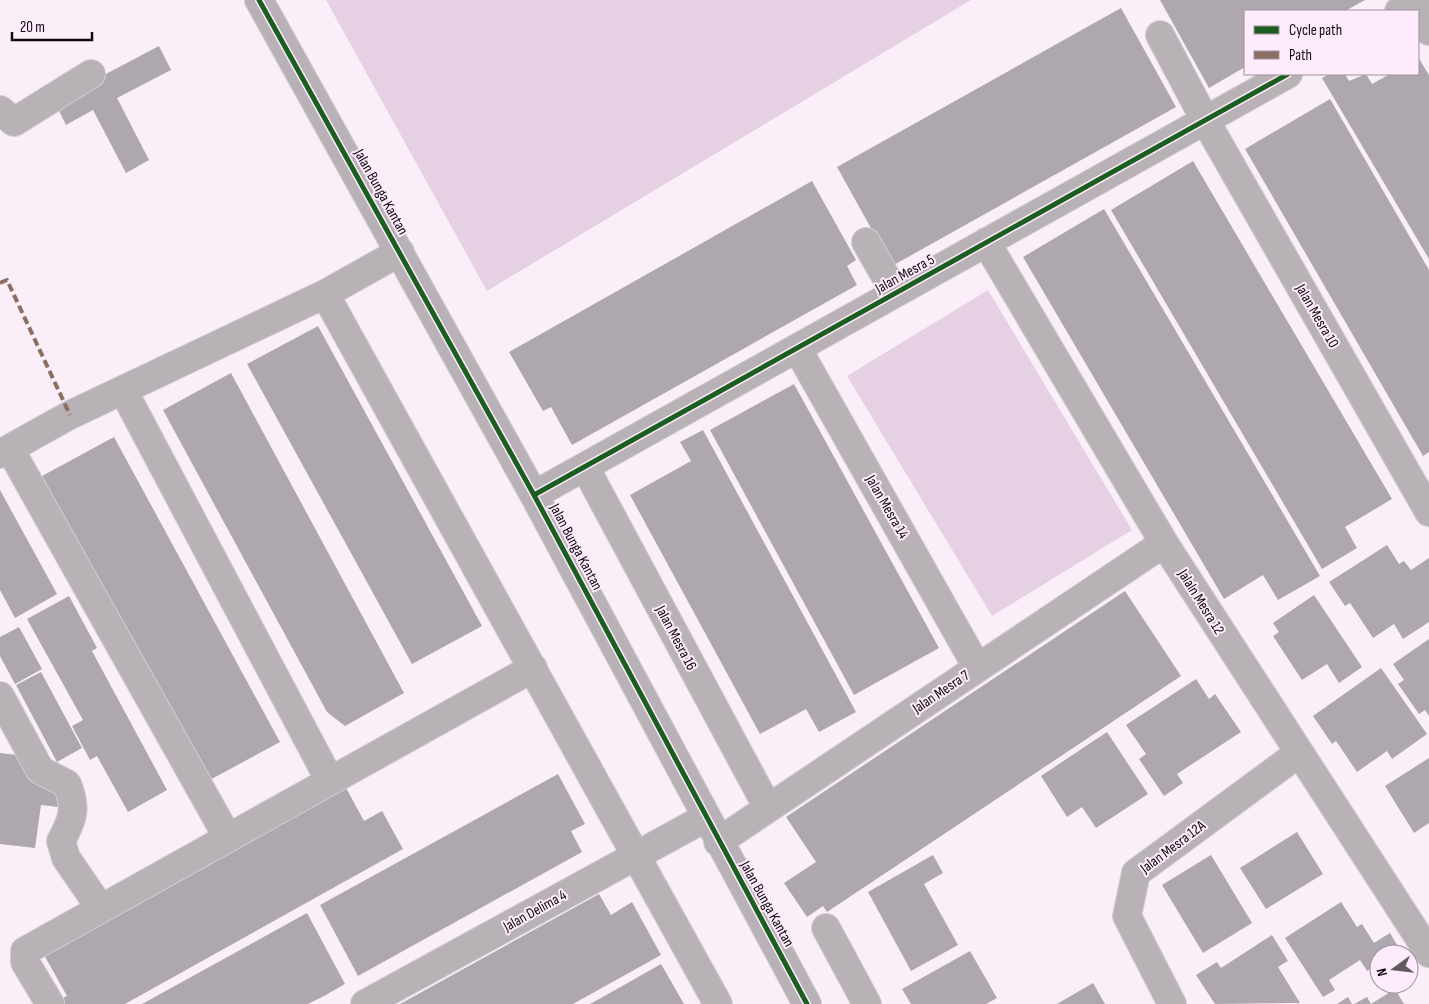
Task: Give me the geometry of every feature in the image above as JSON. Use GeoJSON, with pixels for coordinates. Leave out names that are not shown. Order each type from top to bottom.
{"type":"FeatureCollection","features":[{"type":"Feature","properties":{"kind":"street","name":"Jalan Bunga Kantan"},"geometry":{"type":"LineString","coordinates":[[260,0],[534,496],[705,818],[807,1004]]}},
{"type":"Feature","properties":{"kind":"street"},"geometry":{"type":"LineString","coordinates":[[1419,17],[1429,31]]}},
{"type":"Feature","properties":{"kind":"street","name":"Jalan Mesra 10"},"geometry":{"type":"LineString","coordinates":[[1160,34],[1205,120],[1429,512]]}},
{"type":"Feature","properties":{"kind":"street"},"geometry":{"type":"LineString","coordinates":[[0,110],[14,122],[91,74]]}},
{"type":"Feature","properties":{"kind":"street","name":"Jalan Mesra 5"},"geometry":{"type":"LineString","coordinates":[[534,496],[1286,75]]}},
{"type":"Feature","properties":{"kind":"street"},"geometry":{"type":"LineString","coordinates":[[866,242],[895,293]]}},
{"type":"Feature","properties":{"kind":"street","name":"Jalaln Mesra 12"},"geometry":{"type":"LineString","coordinates":[[986,242],[1164,543],[1429,953]]}},
{"type":"Feature","properties":{"kind":"street"},"geometry":{"type":"LineString","coordinates":[[228,838],[5,451],[70,416],[325,294],[400,252]]}},
{"type":"Feature","properties":{"kind":"street"},"geometry":{"type":"LineString","coordinates":[[325,294],[718,1004]]}},
{"type":"Feature","properties":{"kind":"street","name":"Jalan Mesra 14"},"geometry":{"type":"LineString","coordinates":[[797,348],[977,667]]}},
{"type":"Feature","properties":{"kind":"street"},"geometry":{"type":"LineString","coordinates":[[123,390],[330,781]]}},
{"type":"Feature","properties":{"kind":"street","name":"Jalan Mesra 16"},"geometry":{"type":"LineString","coordinates":[[585,467],[768,808]]}},
{"type":"Feature","properties":{"kind":"street","name":"Jalan Mesra 7"},"geometry":{"type":"LineString","coordinates":[[718,842],[1164,543]]}},
{"type":"Feature","properties":{"kind":"street"},"geometry":{"type":"LineString","coordinates":[[50,1004],[25,962],[25,951],[532,668]]}},
{"type":"Feature","properties":{"kind":"street"},"geometry":{"type":"LineString","coordinates":[[0,696],[11,738],[40,770],[67,784],[74,800],[71,822],[62,841],[66,858],[101,909]]}},
{"type":"Feature","properties":{"kind":"street","name":"Jalan Mesra 12A"},"geometry":{"type":"LineString","coordinates":[[1172,1004],[1127,916],[1136,873],[1299,753]]}},
{"type":"Feature","properties":{"kind":"street","name":"Jalan Delima 4"},"geometry":{"type":"LineString","coordinates":[[365,1004],[705,818]]}},
{"type":"Feature","properties":{"kind":"street"},"geometry":{"type":"LineString","coordinates":[[826,928],[867,1004]]}},
{"type":"Feature","properties":{"kind":"shaded area"},"geometry":{"type":"Polygon","coordinates":[[[326,0],[971,0],[487,291],[326,0]]]}},
{"type":"Feature","properties":{"kind":"shaded area"},"geometry":{"type":"Polygon","coordinates":[[[988,290],[1132,530],[992,616],[847,376],[988,290]]]}},
{"type":"Feature","properties":{"kind":"building"},"geometry":{"type":"Polygon","coordinates":[[[1160,0],[1365,0],[1347,10],[1244,10],[1244,68],[1209,88],[1160,0]]]}},
{"type":"Feature","properties":{"kind":"building"},"geometry":{"type":"Polygon","coordinates":[[[1121,8],[1176,107],[892,266],[837,167],[1121,8]]]}},
{"type":"Feature","properties":{"kind":"building"},"geometry":{"type":"Polygon","coordinates":[[[159,46],[171,70],[117,98],[149,160],[126,173],[93,110],[66,125],[54,101],[74,73],[97,61],[104,75],[159,46]]]}},
{"type":"Feature","properties":{"kind":"building"},"geometry":{"type":"Polygon","coordinates":[[[1419,59],[1429,75],[1429,259],[1322,78],[1327,75],[1346,75],[1349,81],[1367,75],[1372,84],[1388,75],[1419,75],[1419,59]]]}},
{"type":"Feature","properties":{"kind":"building"},"geometry":{"type":"Polygon","coordinates":[[[1330,99],[1429,270],[1429,452],[1423,456],[1245,149],[1330,99]]]}},
{"type":"Feature","properties":{"kind":"building"},"geometry":{"type":"Polygon","coordinates":[[[1193,161],[1392,499],[1345,527],[1357,548],[1322,569],[1111,210],[1193,161]]]}},
{"type":"Feature","properties":{"kind":"building"},"geometry":{"type":"Polygon","coordinates":[[[812,181],[856,260],[847,266],[857,285],[572,445],[551,407],[543,411],[509,352],[812,181]]]}},
{"type":"Feature","properties":{"kind":"building"},"geometry":{"type":"Polygon","coordinates":[[[1104,209],[1320,576],[1278,600],[1263,575],[1224,599],[1023,257],[1104,209]]]}},
{"type":"Feature","properties":{"kind":"building"},"geometry":{"type":"Polygon","coordinates":[[[318,326],[482,626],[412,664],[247,364],[318,326]]]}},
{"type":"Feature","properties":{"kind":"building"},"geometry":{"type":"Polygon","coordinates":[[[231,373],[404,693],[345,726],[327,712],[163,410],[231,373]]]}},
{"type":"Feature","properties":{"kind":"building"},"geometry":{"type":"Polygon","coordinates":[[[794,384],[939,648],[854,695],[710,430],[794,384]]]}},
{"type":"Feature","properties":{"kind":"building"},"geometry":{"type":"Polygon","coordinates":[[[703,430],[856,712],[819,732],[806,709],[760,734],[630,495],[691,461],[680,442],[703,430]]]}},
{"type":"Feature","properties":{"kind":"building"},"geometry":{"type":"Polygon","coordinates":[[[114,437],[280,742],[208,781],[42,476],[114,437]]]}},
{"type":"Feature","properties":{"kind":"building"},"geometry":{"type":"Polygon","coordinates":[[[0,490],[57,594],[15,618],[0,590],[0,490]]]}},
{"type":"Feature","properties":{"kind":"building"},"geometry":{"type":"Polygon","coordinates":[[[1387,545],[1399,564],[1404,561],[1411,570],[1429,558],[1429,622],[1403,639],[1394,624],[1373,638],[1350,603],[1345,606],[1329,582],[1387,545]]]}},
{"type":"Feature","properties":{"kind":"building"},"geometry":{"type":"Polygon","coordinates":[[[1125,591],[1181,676],[827,912],[823,906],[807,917],[784,883],[816,862],[786,817],[1125,591]]]}},
{"type":"Feature","properties":{"kind":"building"},"geometry":{"type":"Polygon","coordinates":[[[1314,595],[1362,667],[1339,683],[1327,664],[1302,680],[1273,636],[1279,632],[1273,623],[1314,595]]]}},
{"type":"Feature","properties":{"kind":"building"},"geometry":{"type":"Polygon","coordinates":[[[69,596],[97,648],[92,651],[167,790],[128,812],[97,756],[90,760],[72,726],[83,720],[27,619],[69,596]]]}},
{"type":"Feature","properties":{"kind":"building"},"geometry":{"type":"Polygon","coordinates":[[[19,627],[42,669],[15,684],[0,656],[0,637],[19,627]]]}},
{"type":"Feature","properties":{"kind":"building"},"geometry":{"type":"Polygon","coordinates":[[[1429,639],[1429,716],[1425,710],[1419,714],[1398,684],[1404,680],[1393,664],[1429,639]]]}},
{"type":"Feature","properties":{"kind":"building"},"geometry":{"type":"Polygon","coordinates":[[[1381,668],[1427,734],[1392,759],[1387,751],[1357,772],[1336,741],[1332,744],[1313,716],[1381,668]]]}},
{"type":"Feature","properties":{"kind":"building"},"geometry":{"type":"Polygon","coordinates":[[[41,672],[82,748],[57,762],[16,685],[41,672]]]}},
{"type":"Feature","properties":{"kind":"building"},"geometry":{"type":"Polygon","coordinates":[[[1196,679],[1209,699],[1215,694],[1241,732],[1177,774],[1183,783],[1164,796],[1139,759],[1146,754],[1126,725],[1196,679]]]}},
{"type":"Feature","properties":{"kind":"building"},"geometry":{"type":"Polygon","coordinates":[[[1107,732],[1148,794],[1096,828],[1082,807],[1067,817],[1041,776],[1107,732]]]}},
{"type":"Feature","properties":{"kind":"building"},"geometry":{"type":"Polygon","coordinates":[[[0,753],[42,758],[61,784],[58,807],[41,805],[35,848],[0,844],[0,753]]]}},
{"type":"Feature","properties":{"kind":"building"},"geometry":{"type":"Polygon","coordinates":[[[1429,758],[1429,823],[1414,833],[1385,786],[1429,758]]]}},
{"type":"Feature","properties":{"kind":"building"},"geometry":{"type":"Polygon","coordinates":[[[558,774],[585,824],[571,831],[582,852],[358,976],[320,905],[558,774]]]}},
{"type":"Feature","properties":{"kind":"building"},"geometry":{"type":"Polygon","coordinates":[[[345,786],[364,821],[382,811],[403,849],[125,1004],[60,1004],[58,1000],[67,996],[43,953],[345,786]]]}},
{"type":"Feature","properties":{"kind":"building"},"geometry":{"type":"Polygon","coordinates":[[[1297,832],[1323,874],[1266,909],[1240,868],[1297,832]]]}},
{"type":"Feature","properties":{"kind":"building"},"geometry":{"type":"Polygon","coordinates":[[[933,855],[943,873],[924,884],[958,945],[911,971],[868,892],[933,855]]]}},
{"type":"Feature","properties":{"kind":"building"},"geometry":{"type":"Polygon","coordinates":[[[1211,855],[1252,923],[1203,953],[1162,885],[1211,855]]]}},
{"type":"Feature","properties":{"kind":"building"},"geometry":{"type":"Polygon","coordinates":[[[599,894],[611,915],[632,902],[661,955],[573,1004],[400,1004],[599,894]]]}},
{"type":"Feature","properties":{"kind":"building"},"geometry":{"type":"Polygon","coordinates":[[[1341,902],[1357,927],[1362,924],[1374,943],[1390,933],[1396,944],[1369,944],[1369,970],[1367,971],[1360,960],[1329,980],[1335,990],[1323,997],[1285,938],[1341,902]]]}},
{"type":"Feature","properties":{"kind":"building"},"geometry":{"type":"Polygon","coordinates":[[[307,913],[345,984],[324,996],[308,1004],[142,1004],[307,913]]]}},
{"type":"Feature","properties":{"kind":"building"},"geometry":{"type":"Polygon","coordinates":[[[1272,935],[1288,961],[1278,967],[1300,1003],[1215,1004],[1196,975],[1217,962],[1221,968],[1272,935]]]}},
{"type":"Feature","properties":{"kind":"building"},"geometry":{"type":"Polygon","coordinates":[[[970,951],[997,998],[986,1004],[911,1004],[902,989],[970,951]]]}},
{"type":"Feature","properties":{"kind":"building"},"geometry":{"type":"Polygon","coordinates":[[[661,964],[684,1004],[590,1004],[624,985],[661,964]]]}},
{"type":"Feature","properties":{"kind":"building"},"geometry":{"type":"Polygon","coordinates":[[[1093,983],[1105,1004],[1057,1004],[1093,983]]]}},
{"type":"Feature","properties":{"kind":"building"},"geometry":{"type":"Polygon","coordinates":[[[1387,994],[1398,994],[1404,1004],[1371,1004],[1387,994]]]}},
{"type":"Feature","properties":{"kind":"building"},"geometry":{"type":"Polygon","coordinates":[[[1348,997],[1352,1004],[1337,1004],[1348,997]]]}},
{"type":"Feature","properties":{"kind":"building"},"geometry":{"type":"Polygon","coordinates":[[[1367,997],[1371,1004],[1354,1004],[1367,997]]]}},
{"type":"Feature","properties":{"kind":"marked path"},"geometry":{"type":"LineString","coordinates":[[0,283],[7,280],[70,415]]}},
{"type":"Feature","properties":{"kind":"cycle path"},"geometry":{"type":"LineString","coordinates":[[259,0],[534,495],[807,1004]]}},
{"type":"Feature","properties":{"kind":"cycle path"},"geometry":{"type":"LineString","coordinates":[[534,495],[1286,75]]}}]}
